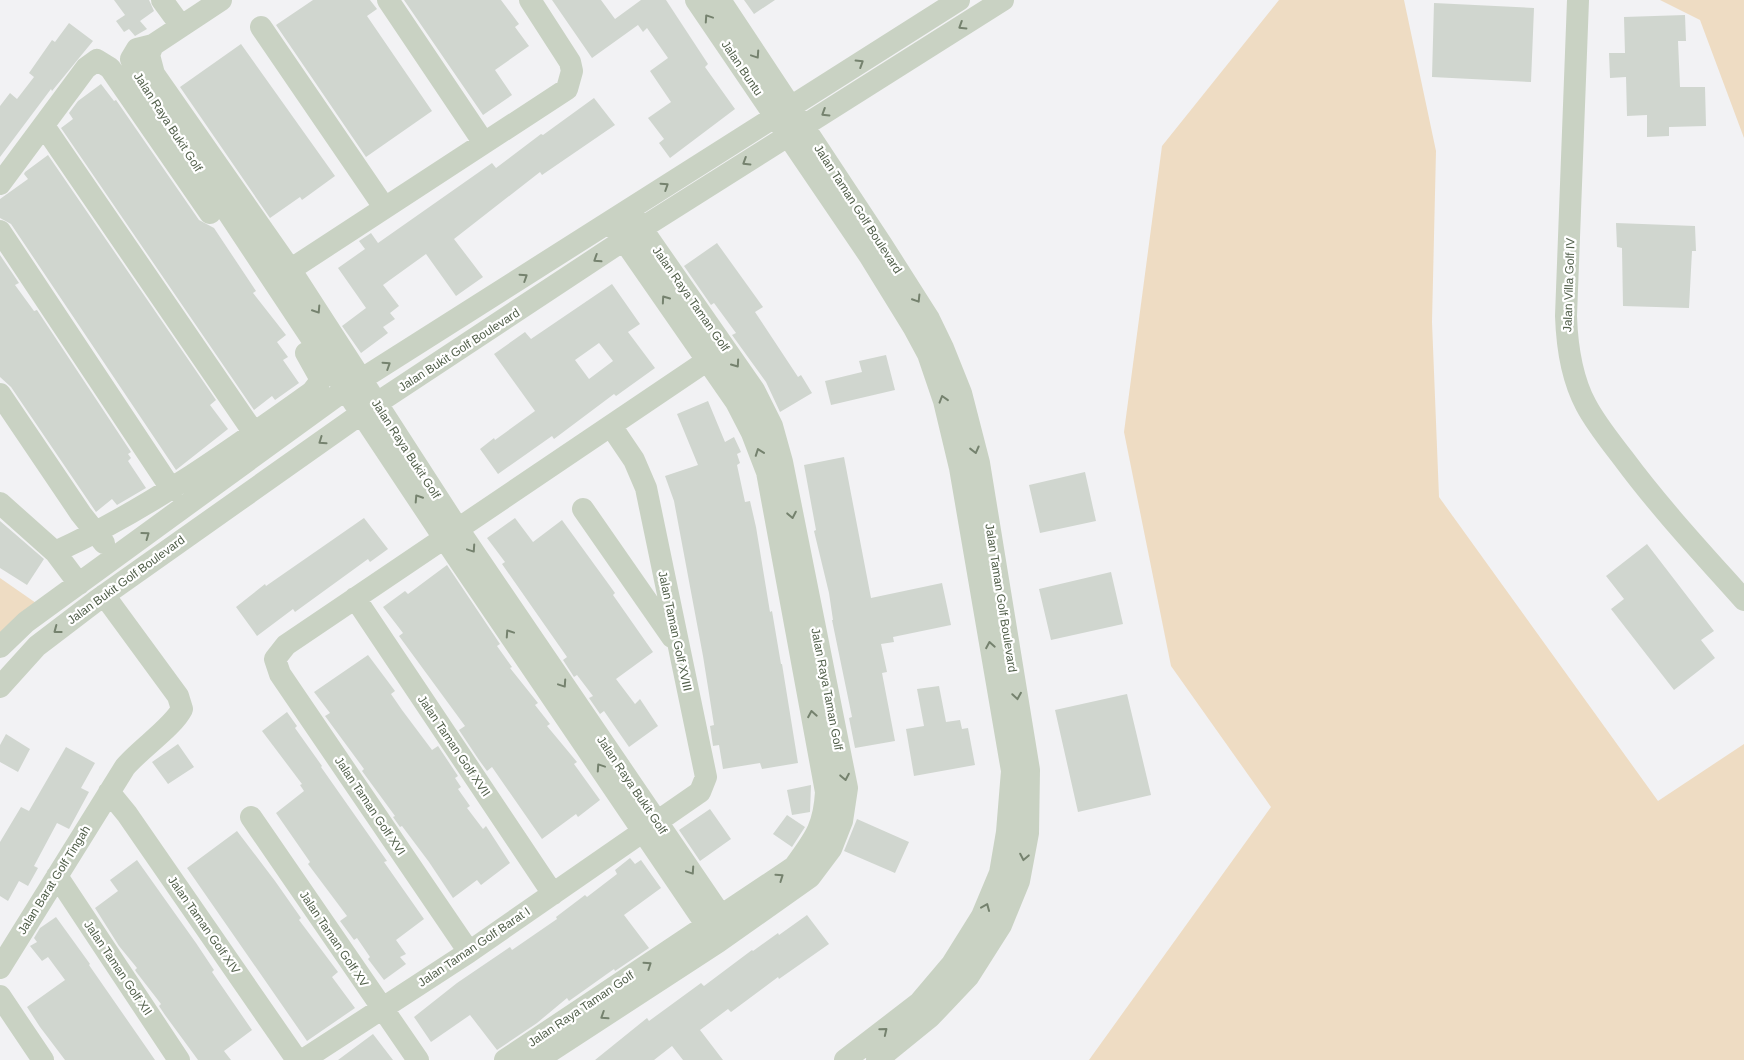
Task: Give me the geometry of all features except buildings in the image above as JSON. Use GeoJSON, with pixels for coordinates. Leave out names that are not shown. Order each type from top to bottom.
{"type":"FeatureCollection","features":[{"type":"Feature","properties":{"kind":"street"},"geometry":{"type":"LineString","coordinates":[[162,0],[181,26],[221,0]]}},
{"type":"Feature","properties":{"kind":"street"},"geometry":{"type":"LineString","coordinates":[[388,0],[484,143]]}},
{"type":"Feature","properties":{"kind":"street"},"geometry":{"type":"LineString","coordinates":[[282,275],[384,207],[560,96],[567,89],[572,71],[570,62],[530,0]]}},
{"type":"Feature","properties":{"kind":"street","name":"Jalan Buntu"},"geometry":{"type":"LineString","coordinates":[[696,0],[796,132]]}},
{"type":"Feature","properties":{"kind":"street","name":"Jalan Buntu"},"geometry":{"type":"LineString","coordinates":[[720,0],[782,112]]}},
{"type":"Feature","properties":{"kind":"street","name":"Jalan Bukit Golf Boulevard"},"geometry":{"type":"LineString","coordinates":[[0,647],[20,627],[78,584],[354,385],[959,0]]}},
{"type":"Feature","properties":{"kind":"street","name":"Jalan Bukit Golf Boulevard"},"geometry":{"type":"LineString","coordinates":[[0,687],[36,646],[130,576],[370,408],[1003,0]]}},
{"type":"Feature","properties":{"kind":"street","name":"Jalan Villa Golf IV"},"geometry":{"type":"LineString","coordinates":[[1578,0],[1566,316],[1567,342],[1576,376],[1585,404],[1601,430],[1646,490],[1744,600]]}},
{"type":"Feature","properties":{"kind":"street","name":"Jalan Raya Bukit Golf"},"geometry":{"type":"LineString","coordinates":[[181,26],[153,44],[149,55],[154,74],[282,275],[451,533],[720,929]]}},
{"type":"Feature","properties":{"kind":"street"},"geometry":{"type":"LineString","coordinates":[[261,27],[384,207]]}},
{"type":"Feature","properties":{"kind":"street"},"geometry":{"type":"LineString","coordinates":[[0,184],[86,68],[98,60],[104,62],[110,68],[318,372],[319,384],[312,392],[172,490],[96,533],[55,552]]}},
{"type":"Feature","properties":{"kind":"street"},"geometry":{"type":"LineString","coordinates":[[44,126],[254,433]]}},
{"type":"Feature","properties":{"kind":"street","name":"Jalan Taman Golf Boulevard"},"geometry":{"type":"LineString","coordinates":[[796,132],[914,328],[938,382],[960,468],[1012,771],[1008,832],[1000,873],[982,916],[952,964],[919,1003],[845,1060]]}},
{"type":"Feature","properties":{"kind":"street","name":"Jalan Taman Golf Boulevard"},"geometry":{"type":"LineString","coordinates":[[796,132],[929,319],[961,393],[979,463],[1029,770],[1028,833],[1019,881],[1001,925],[968,977],[930,1017],[877,1060]]}},
{"type":"Feature","properties":{"kind":"street","name":"Jalan Raya Taman Golf"},"geometry":{"type":"LineString","coordinates":[[537,1060],[720,929],[794,867],[813,840],[824,816],[826,792],[767,472],[748,425],[710,351],[639,236],[620,215]]}},
{"type":"Feature","properties":{"kind":"street"},"geometry":{"type":"LineString","coordinates":[[0,231],[172,490]]}},
{"type":"Feature","properties":{"kind":"street"},"geometry":{"type":"LineString","coordinates":[[355,598],[611,426],[710,351]]}},
{"type":"Feature","properties":{"kind":"street"},"geometry":{"type":"LineString","coordinates":[[0,394],[96,533],[130,576]]}},
{"type":"Feature","properties":{"kind":"street","name":"Jalan Taman Golf XVIII"},"geometry":{"type":"LineString","coordinates":[[611,426],[634,460],[646,488],[706,777],[700,792],[650,827]]}},
{"type":"Feature","properties":{"kind":"street"},"geometry":{"type":"LineString","coordinates":[[0,503],[55,552],[78,584]]}},
{"type":"Feature","properties":{"kind":"street"},"geometry":{"type":"LineString","coordinates":[[583,509],[679,646]]}},
{"type":"Feature","properties":{"kind":"street","name":"Jalan Barat Golf Tingah"},"geometry":{"type":"LineString","coordinates":[[0,968],[125,767],[137,753],[180,714],[182,705],[178,696],[104,595]]}},
{"type":"Feature","properties":{"kind":"street","name":"Jalan Taman Golf XVI"},"geometry":{"type":"LineString","coordinates":[[355,598],[286,645],[275,659],[280,674],[468,952]]}},
{"type":"Feature","properties":{"kind":"street","name":"Jalan Taman Golf XVII"},"geometry":{"type":"LineString","coordinates":[[355,598],[553,894]]}},
{"type":"Feature","properties":{"kind":"street","name":"Jalan Taman Golf XIV"},"geometry":{"type":"LineString","coordinates":[[109,792],[128,814],[297,1060]]}},
{"type":"Feature","properties":{"kind":"street","name":"Jalan Taman Golf XV"},"geometry":{"type":"LineString","coordinates":[[251,817],[418,1060]]}},
{"type":"Feature","properties":{"kind":"street","name":"Jalan Taman Golf Barat I"},"geometry":{"type":"LineString","coordinates":[[303,1060],[468,952],[650,827]]}},
{"type":"Feature","properties":{"kind":"street","name":"Jalan Taman Golf XII"},"geometry":{"type":"LineString","coordinates":[[57,876],[179,1060]]}},
{"type":"Feature","properties":{"kind":"street","name":"Jalan Raya Taman Golf"},"geometry":{"type":"LineString","coordinates":[[505,1060],[720,929]]}},
{"type":"Feature","properties":{"kind":"street"},"geometry":{"type":"LineString","coordinates":[[0,996],[43,1060]]}},
{"type":"Feature","properties":{"kind":"shaded area"},"geometry":{"type":"Polygon","coordinates":[[[1279,0],[1404,0],[1436,151],[1432,322],[1439,497],[1658,801],[1744,744],[1744,1060],[1089,1060],[1271,807],[1171,666],[1124,432],[1162,146],[1279,0]]]}},
{"type":"Feature","properties":{"kind":"shaded area"},"geometry":{"type":"Polygon","coordinates":[[[1660,0],[1744,0],[1744,138],[1700,20],[1660,0]]]}},
{"type":"Feature","properties":{"kind":"shaded area"},"geometry":{"type":"Polygon","coordinates":[[[0,578],[36,603],[0,639],[0,578]]]}}]}
